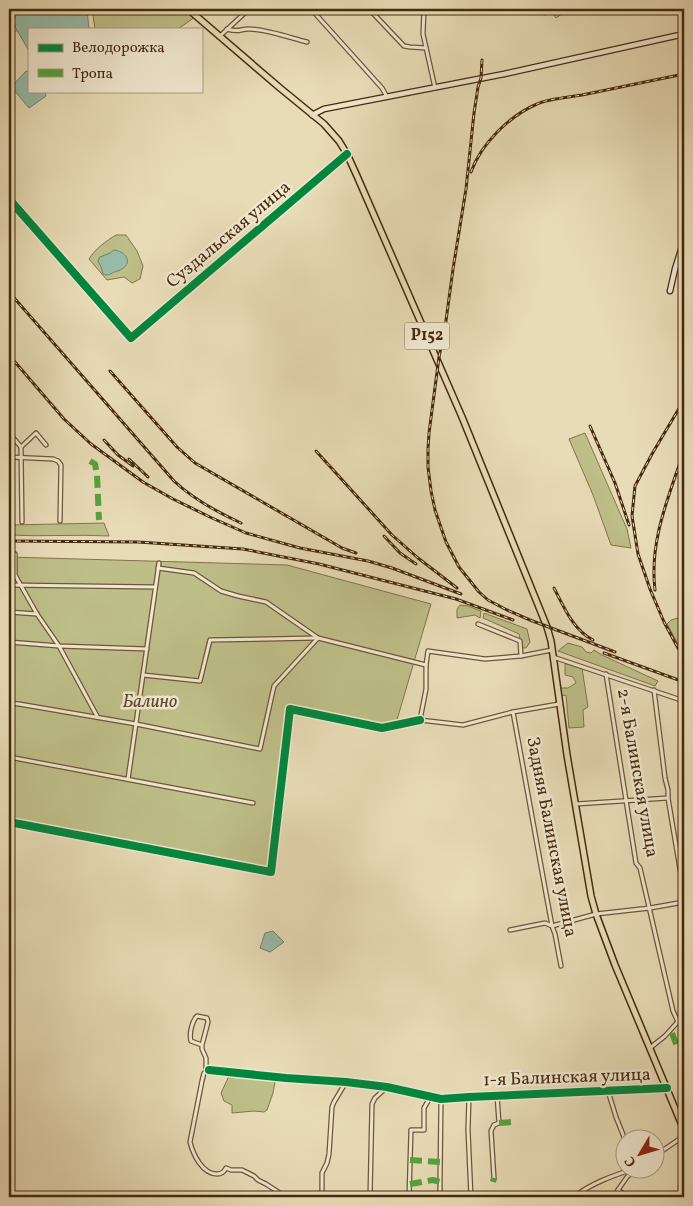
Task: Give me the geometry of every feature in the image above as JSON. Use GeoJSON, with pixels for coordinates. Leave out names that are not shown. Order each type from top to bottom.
{"type":"FeatureCollection","features":[{"type":"Feature","properties":{"kind":"main road","name":"Р152"},"geometry":{"type":"LineString","coordinates":[[188,9],[331,132],[347,154]]}},
{"type":"Feature","properties":{"kind":"main road"},"geometry":{"type":"LineString","coordinates":[[312,115],[324,109],[551,64],[684,34]]}},
{"type":"Feature","properties":{"kind":"main road","name":"1-я Балинская улица"},"geometry":{"type":"LineString","coordinates":[[347,154],[462,417],[547,627],[596,914],[666,1088]]}},
{"type":"Feature","properties":{"kind":"main road"},"geometry":{"type":"LineString","coordinates":[[670,291],[684,240]]}},
{"type":"Feature","properties":{"kind":"main road"},"geometry":{"type":"LineString","coordinates":[[666,1088],[684,1130]]}},
{"type":"Feature","properties":{"kind":"street"},"geometry":{"type":"LineString","coordinates":[[220,36],[249,9]]}},
{"type":"Feature","properties":{"kind":"street"},"geometry":{"type":"LineString","coordinates":[[311,9],[382,88],[387,97]]}},
{"type":"Feature","properties":{"kind":"street"},"geometry":{"type":"LineString","coordinates":[[369,9],[404,46],[426,48]]}},
{"type":"Feature","properties":{"kind":"street"},"geometry":{"type":"LineString","coordinates":[[424,9],[423,33],[435,88]]}},
{"type":"Feature","properties":{"kind":"street"},"geometry":{"type":"LineString","coordinates":[[227,30],[236,32],[248,28],[307,42]]}},
{"type":"Feature","properties":{"kind":"street","name":"Суздальская улица"},"geometry":{"type":"LineString","coordinates":[[9,199],[131,338],[347,154]]}},
{"type":"Feature","properties":{"kind":"street"},"geometry":{"type":"LineString","coordinates":[[9,433],[21,447],[22,522]]}},
{"type":"Feature","properties":{"kind":"street"},"geometry":{"type":"LineString","coordinates":[[21,447],[36,433],[46,445]]}},
{"type":"Feature","properties":{"kind":"street"},"geometry":{"type":"LineString","coordinates":[[9,457],[53,459],[58,461],[61,465],[60,521]]}},
{"type":"Feature","properties":{"kind":"street"},"geometry":{"type":"LineString","coordinates":[[15,554],[15,576],[20,586],[59,646],[97,717]]}},
{"type":"Feature","properties":{"kind":"street"},"geometry":{"type":"LineString","coordinates":[[128,779],[159,562]]}},
{"type":"Feature","properties":{"kind":"street"},"geometry":{"type":"LineString","coordinates":[[158,568],[194,573],[221,590],[266,602],[318,638]]}},
{"type":"Feature","properties":{"kind":"street"},"geometry":{"type":"LineString","coordinates":[[9,585],[156,587]]}},
{"type":"Feature","properties":{"kind":"street"},"geometry":{"type":"LineString","coordinates":[[9,612],[37,614]]}},
{"type":"Feature","properties":{"kind":"street"},"geometry":{"type":"LineString","coordinates":[[478,624],[520,642],[520,656]]}},
{"type":"Feature","properties":{"kind":"street"},"geometry":{"type":"LineString","coordinates":[[9,703],[136,724],[260,749],[274,686],[318,638]]}},
{"type":"Feature","properties":{"kind":"street"},"geometry":{"type":"LineString","coordinates":[[143,675],[200,681],[210,640],[318,638],[426,666]]}},
{"type":"Feature","properties":{"kind":"street"},"geometry":{"type":"LineString","coordinates":[[9,642],[147,649]]}},
{"type":"Feature","properties":{"kind":"street"},"geometry":{"type":"LineString","coordinates":[[420,720],[426,689],[428,651],[485,659],[520,656],[552,650]]}},
{"type":"Feature","properties":{"kind":"street"},"geometry":{"type":"LineString","coordinates":[[553,657],[684,700]]}},
{"type":"Feature","properties":{"kind":"street","name":"2-я Балинская улица"},"geometry":{"type":"LineString","coordinates":[[606,674],[636,863],[640,868],[673,1011],[678,1022]]}},
{"type":"Feature","properties":{"kind":"street"},"geometry":{"type":"LineString","coordinates":[[654,690],[665,778],[684,893]]}},
{"type":"Feature","properties":{"kind":"street"},"geometry":{"type":"LineString","coordinates":[[9,822],[270,872],[290,709],[382,728],[420,720],[463,725],[513,712],[559,704]]}},
{"type":"Feature","properties":{"kind":"street","name":"Задняя Балинская улица"},"geometry":{"type":"LineString","coordinates":[[513,712],[561,966]]}},
{"type":"Feature","properties":{"kind":"street"},"geometry":{"type":"LineString","coordinates":[[684,738],[684,752]]}},
{"type":"Feature","properties":{"kind":"street"},"geometry":{"type":"LineString","coordinates":[[9,756],[253,803]]}},
{"type":"Feature","properties":{"kind":"street"},"geometry":{"type":"LineString","coordinates":[[576,804],[668,798]]}},
{"type":"Feature","properties":{"kind":"street"},"geometry":{"type":"LineString","coordinates":[[510,930],[546,923],[552,926],[596,914],[684,902]]}},
{"type":"Feature","properties":{"kind":"street"},"geometry":{"type":"LineString","coordinates":[[650,1048],[665,1036],[684,1015]]}},
{"type":"Feature","properties":{"kind":"street"},"geometry":{"type":"LineString","coordinates":[[202,1045],[191,1041],[190,1038],[194,1019],[197,1016],[207,1018],[208,1022],[202,1049],[206,1058],[206,1068],[209,1070]]}},
{"type":"Feature","properties":{"kind":"street"},"geometry":{"type":"LineString","coordinates":[[286,1197],[242,1170],[226,1168],[224,1172],[212,1174],[200,1165],[190,1142],[204,1073],[209,1070],[346,1082],[388,1087],[441,1099],[440,1191],[437,1197]]}},
{"type":"Feature","properties":{"kind":"street"},"geometry":{"type":"LineString","coordinates":[[322,1197],[322,1173],[329,1154],[334,1102],[346,1082]]}},
{"type":"Feature","properties":{"kind":"street"},"geometry":{"type":"LineString","coordinates":[[370,1197],[372,1104],[375,1098],[388,1087]]}},
{"type":"Feature","properties":{"kind":"street","name":"1-я Балинская улица"},"geometry":{"type":"LineString","coordinates":[[441,1099],[666,1088]]}},
{"type":"Feature","properties":{"kind":"street"},"geometry":{"type":"LineString","coordinates":[[608,1091],[620,1128]]}},
{"type":"Feature","properties":{"kind":"street"},"geometry":{"type":"LineString","coordinates":[[494,1178],[492,1131],[494,1126],[499,1123],[497,1095]]}},
{"type":"Feature","properties":{"kind":"street"},"geometry":{"type":"LineString","coordinates":[[409,1197],[411,1130],[424,1130],[424,1108],[431,1096]]}},
{"type":"Feature","properties":{"kind":"street"},"geometry":{"type":"LineString","coordinates":[[469,1097],[468,1130],[471,1197]]}},
{"type":"Feature","properties":{"kind":"street"},"geometry":{"type":"LineString","coordinates":[[666,1148],[684,1136]]}},
{"type":"Feature","properties":{"kind":"street"},"geometry":{"type":"LineString","coordinates":[[574,1197],[582,1190],[616,1175]]}},
{"type":"Feature","properties":{"kind":"street"},"geometry":{"type":"LineString","coordinates":[[613,1197],[626,1178]]}},
{"type":"Feature","properties":{"kind":"street"},"geometry":{"type":"LineString","coordinates":[[618,1190],[630,1197]]}},
{"type":"Feature","properties":{"kind":"green space"},"geometry":{"type":"Polygon","coordinates":[[[92,9],[186,9],[195,17],[179,28],[95,28],[92,9]]]}},
{"type":"Feature","properties":{"kind":"green space"},"geometry":{"type":"Polygon","coordinates":[[[540,9],[569,9],[556,18],[552,13],[544,15],[540,9]]]}},
{"type":"Feature","properties":{"kind":"green space"},"geometry":{"type":"Polygon","coordinates":[[[116,235],[126,235],[137,251],[143,266],[140,279],[132,283],[124,277],[107,280],[89,259],[94,252],[116,235]]]}},
{"type":"Feature","properties":{"kind":"green space"},"geometry":{"type":"Polygon","coordinates":[[[585,433],[627,529],[631,548],[611,545],[593,495],[569,439],[585,433]]]}},
{"type":"Feature","properties":{"kind":"green space"},"geometry":{"type":"Polygon","coordinates":[[[104,523],[109,536],[9,535],[9,525],[104,523]]]}},
{"type":"Feature","properties":{"kind":"green space","name":"Балино"},"geometry":{"type":"Polygon","coordinates":[[[9,557],[287,565],[431,604],[394,730],[290,709],[267,869],[9,820],[9,557]]]}},
{"type":"Feature","properties":{"kind":"green space"},"geometry":{"type":"Polygon","coordinates":[[[460,605],[481,611],[480,618],[475,615],[457,618],[457,609],[460,605]]]}},
{"type":"Feature","properties":{"kind":"green space"},"geometry":{"type":"Polygon","coordinates":[[[484,613],[527,629],[530,642],[526,648],[522,648],[519,634],[483,618],[484,613]]]}},
{"type":"Feature","properties":{"kind":"green space"},"geometry":{"type":"Polygon","coordinates":[[[684,616],[684,652],[667,624],[671,620],[684,616]]]}},
{"type":"Feature","properties":{"kind":"green space"},"geometry":{"type":"Polygon","coordinates":[[[568,643],[582,647],[586,652],[591,653],[594,650],[658,681],[655,686],[558,651],[568,643]]]}},
{"type":"Feature","properties":{"kind":"green space"},"geometry":{"type":"Polygon","coordinates":[[[565,664],[582,668],[588,707],[583,710],[584,727],[569,728],[566,695],[561,696],[559,688],[568,688],[576,683],[573,677],[565,675],[565,664]]]}},
{"type":"Feature","properties":{"kind":"green space"},"geometry":{"type":"Polygon","coordinates":[[[229,1076],[268,1079],[275,1082],[267,1110],[264,1112],[232,1113],[232,1105],[224,1101],[221,1093],[229,1076]]]}},
{"type":"Feature","properties":{"kind":"shaded area"},"geometry":{"type":"Polygon","coordinates":[[[18,9],[86,9],[89,28],[28,28],[28,49],[15,27],[14,20],[18,9]]]}},
{"type":"Feature","properties":{"kind":"shaded area"},"geometry":{"type":"Polygon","coordinates":[[[26,71],[28,72],[28,92],[45,92],[46,96],[29,108],[14,90],[14,84],[26,71]]]}},
{"type":"Feature","properties":{"kind":"shaded area"},"geometry":{"type":"Polygon","coordinates":[[[114,250],[124,254],[127,260],[126,266],[108,275],[103,274],[98,261],[100,257],[114,250]]]}},
{"type":"Feature","properties":{"kind":"shaded area"},"geometry":{"type":"Polygon","coordinates":[[[273,931],[284,942],[270,952],[260,948],[265,933],[273,931]]]}},
{"type":"Feature","properties":{"kind":"waterway"},"geometry":{"type":"LineString","coordinates":[[9,31],[17,31]]}},
{"type":"Feature","properties":{"kind":"waterway"},"geometry":{"type":"LineString","coordinates":[[9,1194],[13,1197]]}},
{"type":"Feature","properties":{"kind":"railway"},"geometry":{"type":"LineString","coordinates":[[482,60],[466,189],[439,357],[429,433],[428,467],[435,510],[446,542],[459,567],[488,600],[530,620],[615,652]]}},
{"type":"Feature","properties":{"kind":"railway"},"geometry":{"type":"LineString","coordinates":[[471,172],[482,151],[497,132],[516,116],[541,102],[684,74]]}},
{"type":"Feature","properties":{"kind":"railway"},"geometry":{"type":"LineString","coordinates":[[9,292],[174,481],[206,505],[241,523]]}},
{"type":"Feature","properties":{"kind":"railway"},"geometry":{"type":"LineString","coordinates":[[9,355],[64,419],[91,444],[143,482],[173,499],[246,533],[300,548],[368,561],[461,594]]}},
{"type":"Feature","properties":{"kind":"railway"},"geometry":{"type":"LineString","coordinates":[[110,371],[177,447],[195,463],[342,548],[356,553]]}},
{"type":"Feature","properties":{"kind":"railway"},"geometry":{"type":"LineString","coordinates":[[684,400],[635,486],[632,516],[638,554],[650,589],[664,622],[684,656]]}},
{"type":"Feature","properties":{"kind":"railway"},"geometry":{"type":"LineString","coordinates":[[590,426],[615,483],[629,525]]}},
{"type":"Feature","properties":{"kind":"railway"},"geometry":{"type":"LineString","coordinates":[[104,440],[118,455],[133,466]]}},
{"type":"Feature","properties":{"kind":"railway"},"geometry":{"type":"LineString","coordinates":[[316,451],[392,535],[457,588]]}},
{"type":"Feature","properties":{"kind":"railway"},"geometry":{"type":"LineString","coordinates":[[655,590],[654,572],[658,536],[684,451]]}},
{"type":"Feature","properties":{"kind":"railway"},"geometry":{"type":"LineString","coordinates":[[129,459],[148,477]]}},
{"type":"Feature","properties":{"kind":"railway"},"geometry":{"type":"LineString","coordinates":[[384,536],[400,553],[416,564]]}},
{"type":"Feature","properties":{"kind":"railway"},"geometry":{"type":"LineString","coordinates":[[9,541],[138,542],[243,549],[319,564],[456,599],[513,620]]}},
{"type":"Feature","properties":{"kind":"railway"},"geometry":{"type":"LineString","coordinates":[[554,588],[565,610],[575,624],[586,636],[593,640]]}},
{"type":"Feature","properties":{"kind":"railway"},"geometry":{"type":"LineString","coordinates":[[604,653],[684,682]]}},
{"type":"Feature","properties":{"kind":"marked path"},"geometry":{"type":"LineString","coordinates":[[90,461],[95,464],[97,475],[99,520]]}},
{"type":"Feature","properties":{"kind":"marked path"},"geometry":{"type":"LineString","coordinates":[[672,1033],[678,1049]]}},
{"type":"Feature","properties":{"kind":"marked path"},"geometry":{"type":"LineString","coordinates":[[499,1123],[512,1122]]}},
{"type":"Feature","properties":{"kind":"marked path"},"geometry":{"type":"LineString","coordinates":[[410,1160],[441,1162]]}},
{"type":"Feature","properties":{"kind":"marked path"},"geometry":{"type":"LineString","coordinates":[[493,1182],[494,1178]]}},
{"type":"Feature","properties":{"kind":"marked path"},"geometry":{"type":"LineString","coordinates":[[410,1184],[433,1180],[440,1182]]}},
{"type":"Feature","properties":{"kind":"cycle path"},"geometry":{"type":"LineString","coordinates":[[9,199],[131,338],[347,154]]}},
{"type":"Feature","properties":{"kind":"cycle path"},"geometry":{"type":"LineString","coordinates":[[9,822],[271,872],[290,709],[382,728],[420,720]]}},
{"type":"Feature","properties":{"kind":"cycle path"},"geometry":{"type":"LineString","coordinates":[[209,1070],[387,1087],[441,1099],[667,1088]]}}]}
